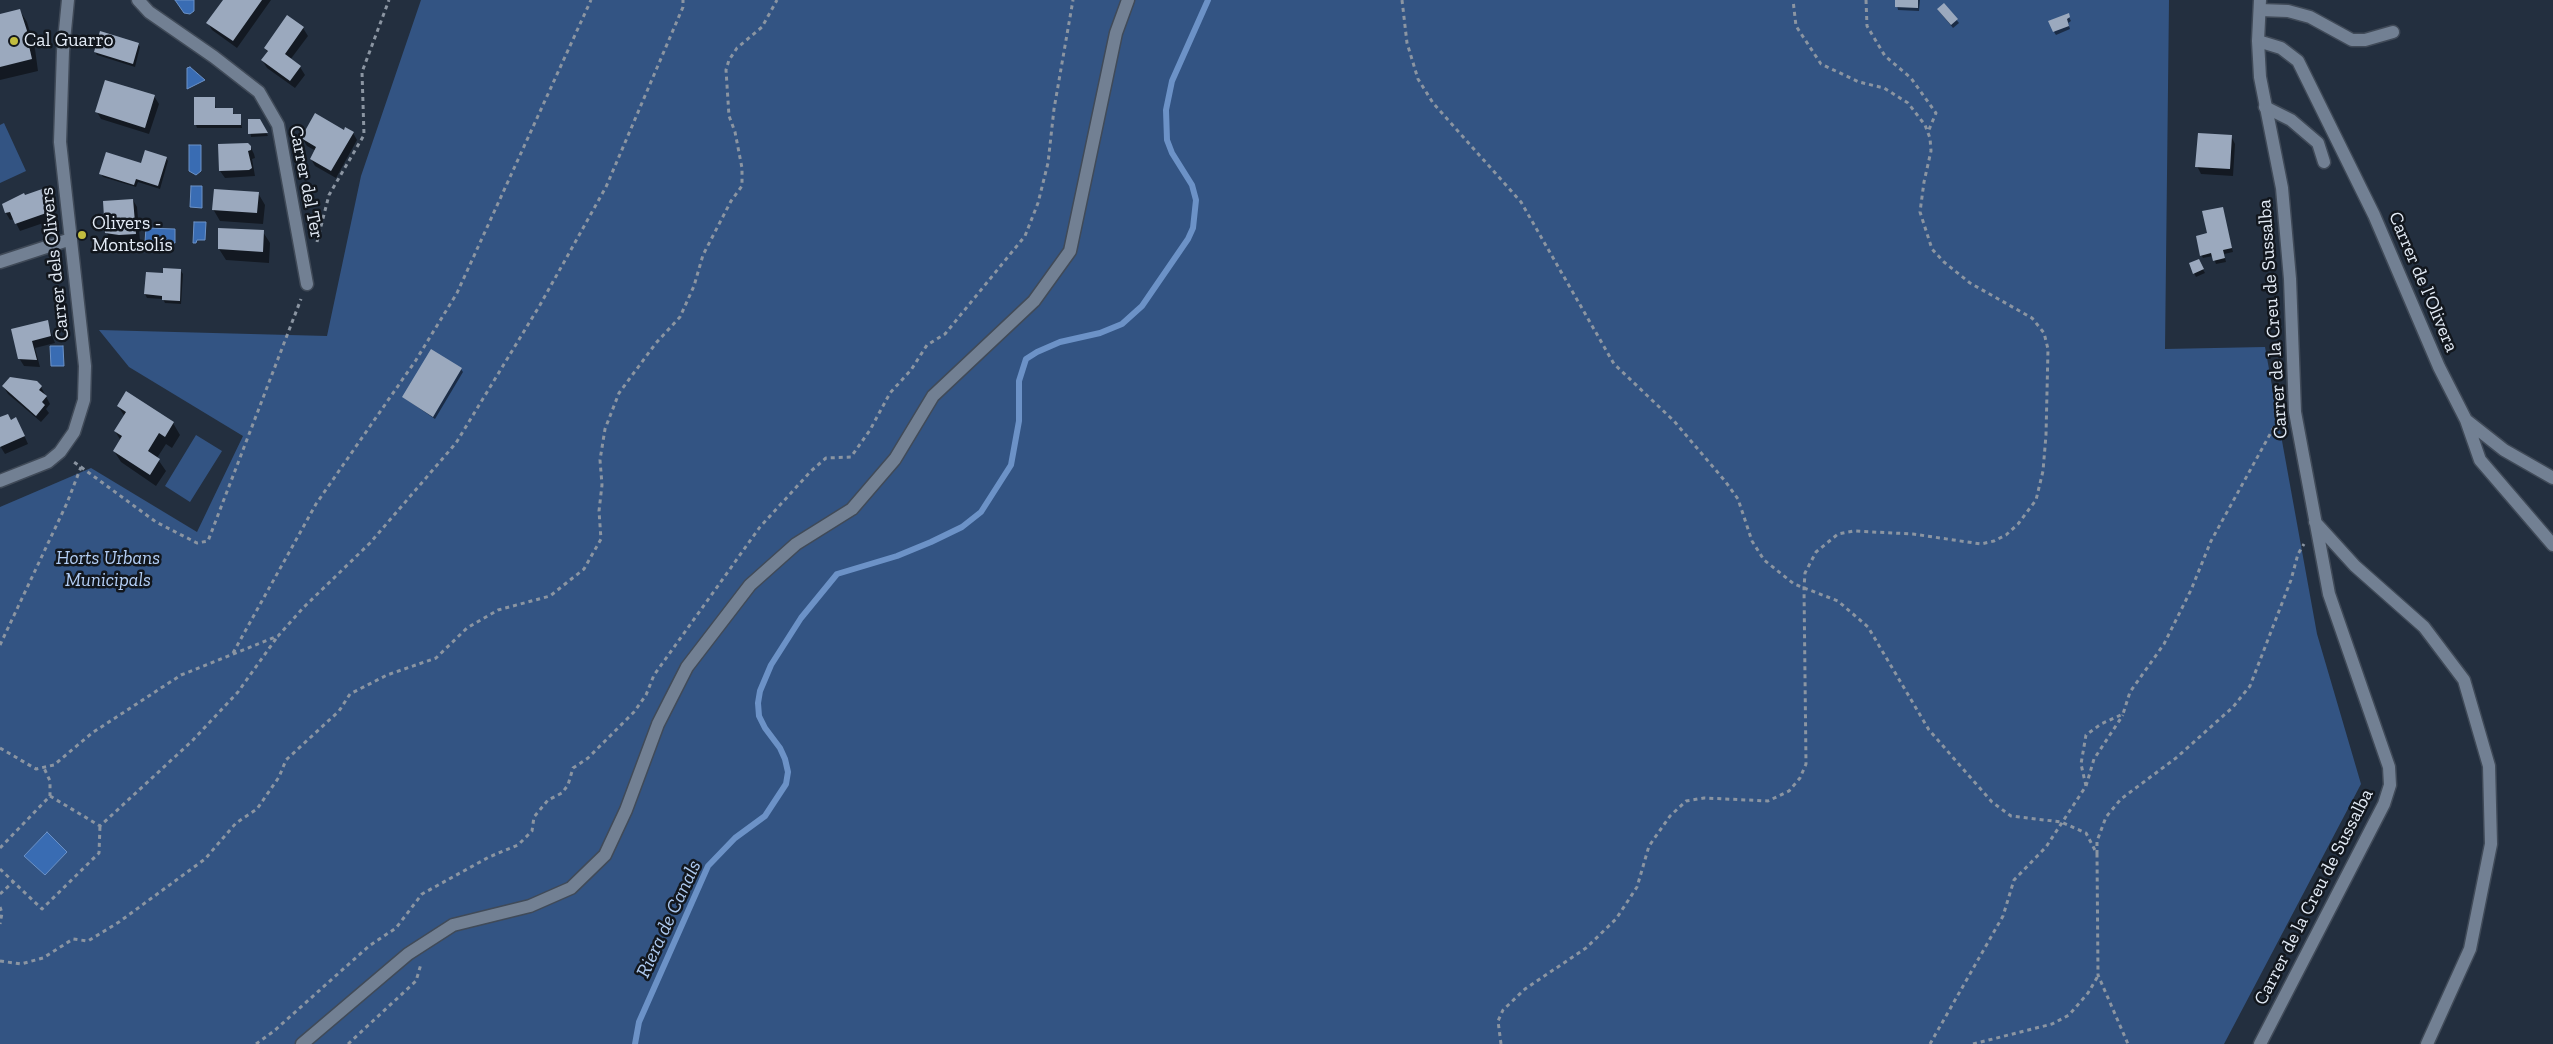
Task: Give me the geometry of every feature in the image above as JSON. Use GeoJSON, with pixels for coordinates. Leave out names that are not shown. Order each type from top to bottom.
{"type":"FeatureCollection","features":[{"type":"Feature","properties":{"kind":"street","name":"Carrer dels Olivers"},"geometry":{"type":"LineString","coordinates":[[0,482],[48,462],[60,452],[74,432],[84,400],[85,366],[60,142],[63,51],[68,0]]}},
{"type":"Feature","properties":{"kind":"street","name":"Carrer del Ter"},"geometry":{"type":"LineString","coordinates":[[138,0],[149,12],[214,57],[259,92],[278,125],[307,284]]}},
{"type":"Feature","properties":{"kind":"street"},"geometry":{"type":"LineString","coordinates":[[302,1044],[408,954],[453,925],[530,906],[571,888],[605,855],[626,810],[658,724],[687,667],[750,585],[796,544],[852,509],[895,459],[933,396],[999,335],[1039,294],[1070,251],[1116,33],[1128,0]]}},
{"type":"Feature","properties":{"kind":"street"},"geometry":{"type":"LineString","coordinates":[[2260,5],[2310,17],[2352,40],[2365,40],[2393,32]]}},
{"type":"Feature","properties":{"kind":"street","name":"Carrer de la Creu de Sussalba"},"geometry":{"type":"LineString","coordinates":[[2260,5],[2258,41],[2265,107],[2282,188],[2290,279],[2295,412],[2329,594],[2389,767],[2390,785],[2380,813],[2260,1044]]}},
{"type":"Feature","properties":{"kind":"street","name":"Carrer de l'Olivera"},"geometry":{"type":"LineString","coordinates":[[2258,41],[2281,48],[2298,61],[2374,215],[2439,367],[2466,420],[2480,460],[2553,545]]}},
{"type":"Feature","properties":{"kind":"street"},"geometry":{"type":"LineString","coordinates":[[2265,107],[2291,120],[2318,143],[2324,162]]}},
{"type":"Feature","properties":{"kind":"street"},"geometry":{"type":"LineString","coordinates":[[0,262],[71,239]]}},
{"type":"Feature","properties":{"kind":"street"},"geometry":{"type":"LineString","coordinates":[[2466,420],[2504,450],[2553,478]]}},
{"type":"Feature","properties":{"kind":"street"},"geometry":{"type":"LineString","coordinates":[[2315,522],[2356,566],[2424,627],[2464,680],[2489,766],[2491,844],[2470,949],[2427,1044]]}},
{"type":"Feature","properties":{"kind":"path"},"geometry":{"type":"LineString","coordinates":[[316,248],[328,195],[364,134],[362,72],[389,0]]}},
{"type":"Feature","properties":{"kind":"path"},"geometry":{"type":"LineString","coordinates":[[232,654],[316,504],[416,360],[457,293],[591,0]]}},
{"type":"Feature","properties":{"kind":"path"},"geometry":{"type":"LineString","coordinates":[[0,869],[42,909],[99,853],[100,826],[192,741],[238,692],[278,636],[304,606],[370,543],[456,443],[540,305],[606,187],[683,7],[683,0]]}},
{"type":"Feature","properties":{"kind":"path"},"geometry":{"type":"LineString","coordinates":[[0,961],[21,964],[44,958],[73,939],[88,941],[119,922],[205,859],[236,823],[257,809],[279,778],[286,760],[299,746],[322,729],[339,711],[350,694],[387,675],[436,658],[467,628],[498,610],[550,596],[584,569],[601,539],[599,510],[602,486],[600,460],[605,429],[619,393],[650,350],[680,316],[694,286],[703,255],[731,201],[742,186],[738,147],[729,116],[726,70],[728,60],[737,48],[762,27],[777,0]]}},
{"type":"Feature","properties":{"kind":"path"},"geometry":{"type":"LineString","coordinates":[[256,1044],[274,1031],[369,946],[396,928],[422,894],[489,857],[518,845],[532,831],[534,817],[548,800],[562,793],[568,785],[573,768],[588,758],[634,712],[646,695],[654,675],[760,527],[811,471],[826,458],[851,457],[870,430],[890,393],[911,370],[927,345],[946,334],[1025,236],[1038,203],[1048,163],[1054,109],[1074,0]]}},
{"type":"Feature","properties":{"kind":"path"},"geometry":{"type":"LineString","coordinates":[[1402,0],[1410,52],[1418,79],[1433,103],[1521,202],[1614,364],[1674,420],[1725,481],[1738,499],[1752,541],[1764,560],[1794,584],[1838,601],[1868,627],[1929,730],[1992,802],[2011,816],[2061,822],[2086,833],[2097,854]]}},
{"type":"Feature","properties":{"kind":"path"},"geometry":{"type":"LineString","coordinates":[[1501,1044],[1498,1021],[1503,1010],[1525,989],[1586,948],[1616,919],[1637,887],[1649,846],[1670,816],[1686,801],[1704,798],[1768,801],[1790,791],[1800,778],[1806,764],[1804,588],[1805,573],[1812,557],[1838,534],[1870,530],[1981,544],[2006,535],[2029,511],[2036,500],[2043,471],[2046,435],[2048,349],[2044,333],[2032,318],[1970,283],[1944,262],[1932,248],[1920,212],[1931,151],[1925,125],[1908,104],[1884,88],[1839,74],[1821,64],[1796,26],[1793,0]]}},
{"type":"Feature","properties":{"kind":"path"},"geometry":{"type":"LineString","coordinates":[[1866,0],[1867,26],[1885,56],[1911,78],[1936,113],[1928,132]]}},
{"type":"Feature","properties":{"kind":"path"},"geometry":{"type":"LineString","coordinates":[[60,452],[156,522],[197,543],[208,541],[307,284]]}},
{"type":"Feature","properties":{"kind":"path"},"geometry":{"type":"LineString","coordinates":[[1930,1044],[2003,916],[2014,880],[2046,847],[2086,786],[2094,759],[2123,714],[2130,692],[2164,644],[2191,590],[2211,541],[2281,415]]}},
{"type":"Feature","properties":{"kind":"path"},"geometry":{"type":"LineString","coordinates":[[0,645],[67,503],[81,468]]}},
{"type":"Feature","properties":{"kind":"path"},"geometry":{"type":"LineString","coordinates":[[2128,1044],[2098,975],[2097,841],[2106,817],[2121,799],[2176,758],[2233,707],[2250,686],[2291,580],[2298,554],[2315,522]]}},
{"type":"Feature","properties":{"kind":"path"},"geometry":{"type":"LineString","coordinates":[[0,629],[6,631]]}},
{"type":"Feature","properties":{"kind":"path"},"geometry":{"type":"LineString","coordinates":[[0,748],[36,769],[54,765],[92,733],[181,675],[278,636]]}},
{"type":"Feature","properties":{"kind":"path"},"geometry":{"type":"LineString","coordinates":[[2086,786],[2082,764],[2086,735],[2101,724],[2123,714]]}},
{"type":"Feature","properties":{"kind":"path"},"geometry":{"type":"LineString","coordinates":[[0,848],[50,796],[50,781],[44,768]]}},
{"type":"Feature","properties":{"kind":"path"},"geometry":{"type":"LineString","coordinates":[[50,796],[100,826]]}},
{"type":"Feature","properties":{"kind":"path"},"geometry":{"type":"LineString","coordinates":[[0,894],[13,882]]}},
{"type":"Feature","properties":{"kind":"path"},"geometry":{"type":"LineString","coordinates":[[0,907],[2,913],[0,924]]}},
{"type":"Feature","properties":{"kind":"path"},"geometry":{"type":"LineString","coordinates":[[348,1044],[416,981],[427,942]]}},
{"type":"Feature","properties":{"kind":"path"},"geometry":{"type":"LineString","coordinates":[[1973,1044],[2052,1024],[2069,1015],[2088,993],[2098,975]]}},
{"type":"Feature","properties":{"kind":"green space","name":"Horts Urbans Municipals"},"geometry":{"type":"Polygon","coordinates":[[[421,0],[2169,0],[2165,349],[2265,347],[2317,634],[2361,784],[2224,1044],[0,1044],[0,507],[91,468],[197,532],[243,436],[129,367],[99,330],[327,336],[361,176],[421,0]]]}},
{"type":"Feature","properties":{"kind":"green space"},"geometry":{"type":"Polygon","coordinates":[[[4,123],[26,171],[0,183],[0,125],[4,123]]]}},
{"type":"Feature","properties":{"kind":"green space"},"geometry":{"type":"Polygon","coordinates":[[[196,435],[222,451],[190,502],[165,486],[196,435]]]}},
{"type":"Feature","properties":{"kind":"shaded area"},"geometry":{"type":"Polygon","coordinates":[[[175,0],[194,0],[194,11],[190,14],[184,13],[175,0]]]}},
{"type":"Feature","properties":{"kind":"shaded area"},"geometry":{"type":"Polygon","coordinates":[[[190,67],[205,80],[187,89],[187,68],[190,67]]]}},
{"type":"Feature","properties":{"kind":"shaded area"},"geometry":{"type":"Polygon","coordinates":[[[189,145],[201,145],[201,171],[196,175],[189,171],[189,145]]]}},
{"type":"Feature","properties":{"kind":"shaded area"},"geometry":{"type":"Polygon","coordinates":[[[191,186],[202,186],[202,208],[190,207],[191,186]]]}},
{"type":"Feature","properties":{"kind":"shaded area"},"geometry":{"type":"Polygon","coordinates":[[[194,222],[206,222],[205,240],[197,240],[196,243],[193,243],[194,222]]]}},
{"type":"Feature","properties":{"kind":"shaded area"},"geometry":{"type":"Polygon","coordinates":[[[146,228],[175,229],[175,243],[145,242],[146,228]]]}},
{"type":"Feature","properties":{"kind":"shaded area"},"geometry":{"type":"Polygon","coordinates":[[[50,346],[63,346],[64,366],[51,366],[50,346]]]}},
{"type":"Feature","properties":{"kind":"shaded area"},"geometry":{"type":"Polygon","coordinates":[[[47,832],[67,852],[45,875],[24,856],[47,832]]]}},
{"type":"Feature","properties":{"kind":"building"},"geometry":{"type":"Polygon","coordinates":[[[223,0],[262,0],[233,41],[206,23],[223,0]]]}},
{"type":"Feature","properties":{"kind":"building"},"geometry":{"type":"Polygon","coordinates":[[[1895,0],[1918,0],[1918,8],[1895,7],[1895,0]]]}},
{"type":"Feature","properties":{"kind":"building"},"geometry":{"type":"Polygon","coordinates":[[[1944,3],[1958,19],[1951,25],[1937,9],[1944,3]]]}},
{"type":"Feature","properties":{"kind":"building","name":"Cal Guarro"},"geometry":{"type":"Polygon","coordinates":[[[20,9],[29,37],[27,37],[32,59],[0,67],[0,14],[20,9]]]}},
{"type":"Feature","properties":{"kind":"building"},"geometry":{"type":"Polygon","coordinates":[[[2069,13],[2070,17],[2067,19],[2069,26],[2053,32],[2048,21],[2069,13]]]}},
{"type":"Feature","properties":{"kind":"building"},"geometry":{"type":"Polygon","coordinates":[[[287,15],[304,27],[285,54],[301,66],[290,81],[261,60],[268,51],[264,48],[287,15]]]}},
{"type":"Feature","properties":{"kind":"building"},"geometry":{"type":"Polygon","coordinates":[[[100,31],[139,43],[133,64],[94,52],[100,31]]]}},
{"type":"Feature","properties":{"kind":"building"},"geometry":{"type":"Polygon","coordinates":[[[105,80],[155,95],[145,128],[95,112],[105,80]]]}},
{"type":"Feature","properties":{"kind":"building"},"geometry":{"type":"Polygon","coordinates":[[[194,97],[215,97],[215,108],[233,108],[233,114],[241,114],[241,125],[194,125],[194,97]]]}},
{"type":"Feature","properties":{"kind":"building"},"geometry":{"type":"Polygon","coordinates":[[[315,113],[344,130],[345,127],[354,132],[331,171],[310,159],[316,147],[301,138],[315,113]]]}},
{"type":"Feature","properties":{"kind":"building"},"geometry":{"type":"Polygon","coordinates":[[[248,119],[260,119],[268,133],[248,134],[248,119]]]}},
{"type":"Feature","properties":{"kind":"building"},"geometry":{"type":"Polygon","coordinates":[[[2198,133],[2232,135],[2230,169],[2195,167],[2198,133]]]}},
{"type":"Feature","properties":{"kind":"building"},"geometry":{"type":"Polygon","coordinates":[[[248,143],[251,146],[251,150],[248,151],[252,168],[249,170],[219,171],[218,144],[248,143]]]}},
{"type":"Feature","properties":{"kind":"building"},"geometry":{"type":"Polygon","coordinates":[[[145,150],[167,157],[158,186],[136,179],[134,185],[99,174],[106,152],[141,163],[145,150]]]}},
{"type":"Feature","properties":{"kind":"building"},"geometry":{"type":"Polygon","coordinates":[[[45,188],[52,211],[15,224],[10,212],[5,213],[2,204],[24,193],[25,195],[45,188]]]}},
{"type":"Feature","properties":{"kind":"building"},"geometry":{"type":"Polygon","coordinates":[[[214,189],[259,192],[257,213],[212,210],[214,189]]]}},
{"type":"Feature","properties":{"kind":"building"},"geometry":{"type":"Polygon","coordinates":[[[133,199],[136,234],[119,235],[105,233],[103,201],[133,199]]]}},
{"type":"Feature","properties":{"kind":"building"},"geometry":{"type":"Polygon","coordinates":[[[2223,207],[2232,248],[2223,250],[2225,258],[2213,261],[2211,253],[2200,256],[2196,236],[2207,233],[2202,211],[2223,207]]]}},
{"type":"Feature","properties":{"kind":"building"},"geometry":{"type":"Polygon","coordinates":[[[218,228],[264,230],[263,252],[218,249],[218,228]]]}},
{"type":"Feature","properties":{"kind":"building"},"geometry":{"type":"Polygon","coordinates":[[[2199,259],[2204,269],[2193,274],[2189,263],[2199,259]]]}},
{"type":"Feature","properties":{"kind":"building"},"geometry":{"type":"Polygon","coordinates":[[[163,268],[181,269],[180,301],[162,300],[162,296],[144,294],[146,272],[163,273],[163,268]]]}},
{"type":"Feature","properties":{"kind":"building"},"geometry":{"type":"Polygon","coordinates":[[[48,320],[51,336],[32,341],[37,360],[18,359],[11,329],[48,320]]]}},
{"type":"Feature","properties":{"kind":"building"},"geometry":{"type":"Polygon","coordinates":[[[431,349],[462,368],[433,417],[402,397],[431,349]]]}},
{"type":"Feature","properties":{"kind":"building"},"geometry":{"type":"Polygon","coordinates":[[[10,377],[37,381],[42,386],[39,390],[47,396],[42,402],[45,405],[36,416],[2,386],[10,377]]]}},
{"type":"Feature","properties":{"kind":"building"},"geometry":{"type":"Polygon","coordinates":[[[126,391],[174,422],[165,437],[159,433],[148,451],[160,459],[150,475],[113,451],[122,436],[114,431],[126,412],[117,406],[126,391]]]}},
{"type":"Feature","properties":{"kind":"building"},"geometry":{"type":"Polygon","coordinates":[[[8,414],[11,420],[16,417],[25,436],[0,447],[0,417],[8,414]]]}},
{"type":"Feature","properties":{"kind":"waterway","name":"Riera de Canals"},"geometry":{"type":"LineString","coordinates":[[635,1044],[639,1022],[708,866],[735,838],[765,816],[786,784],[788,772],[785,759],[759,716],[758,703],[760,691],[771,665],[801,618],[837,574],[897,556],[931,542],[962,527],[981,512],[1011,465],[1019,421],[1019,381],[1026,359],[1060,342],[1100,333],[1122,324],[1142,306],[1188,239],[1193,228],[1196,200],[1192,185],[1172,153],[1167,140],[1166,110],[1172,81],[1208,0]]}},
{"type":"Feature","properties":{"kind":"place","name":"Cal Guarro"},"geometry":{"type":"Point","coordinates":[14,41]}},
{"type":"Feature","properties":{"kind":"place","name":"Olivers - Montsolís"},"geometry":{"type":"Point","coordinates":[82,235]}}]}
